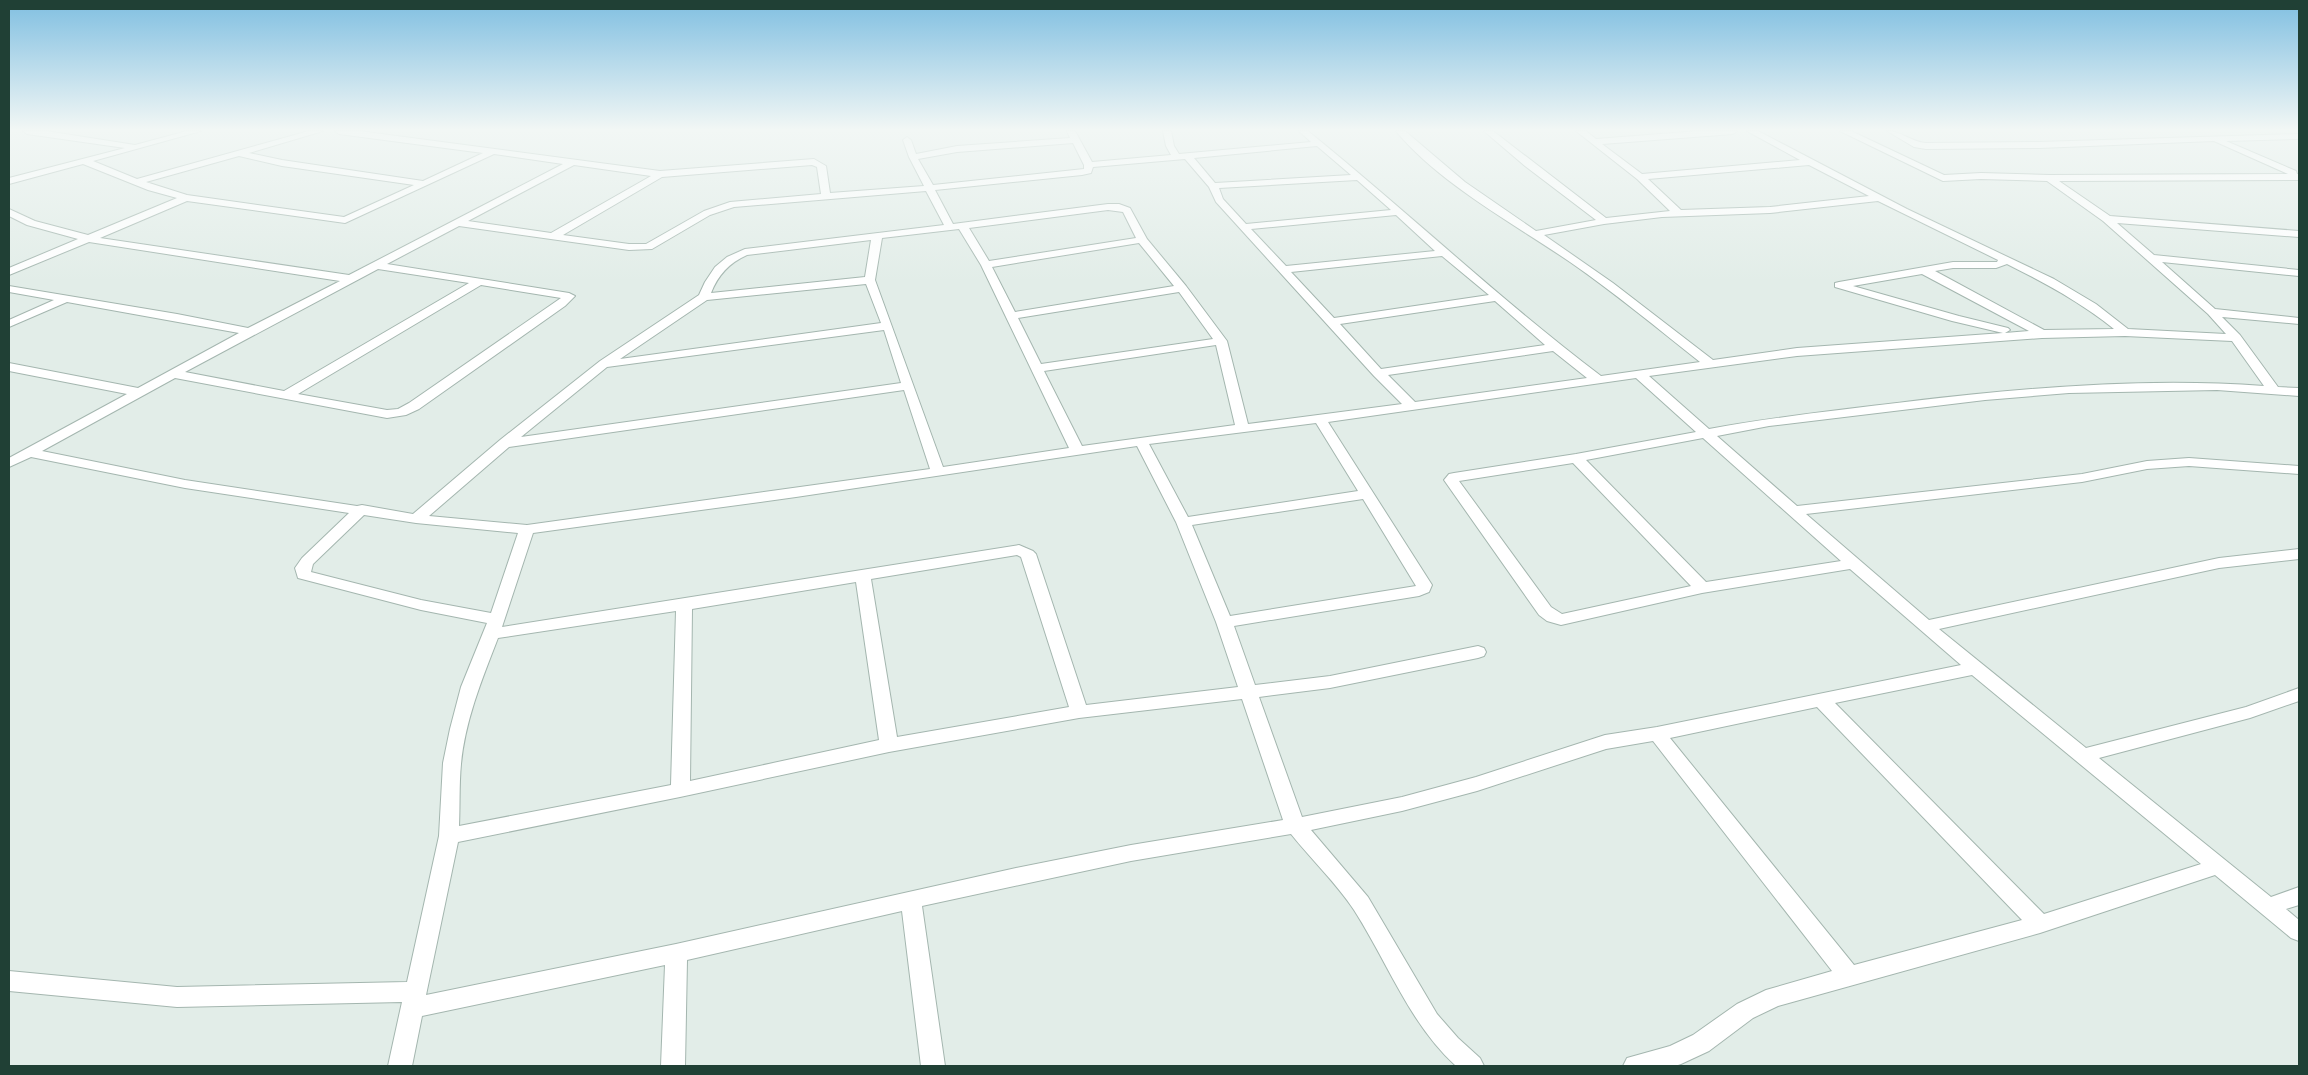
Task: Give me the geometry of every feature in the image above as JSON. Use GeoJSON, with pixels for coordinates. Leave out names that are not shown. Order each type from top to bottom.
{"type":"FeatureCollection","features":[{"type":"Feature","properties":{"kind":"street"},"geometry":{"type":"LineString","coordinates":[[405,181],[424,184]]}},
{"type":"Feature","properties":{"kind":"street"},"geometry":{"type":"LineString","coordinates":[[137,182],[165,193],[186,198],[345,220],[430,181]]}},
{"type":"Feature","properties":{"kind":"street"},"geometry":{"type":"LineString","coordinates":[[9,462],[250,332],[537,181]]}},
{"type":"Feature","properties":{"kind":"street"},"geometry":{"type":"LineString","coordinates":[[556,236],[648,181]]}},
{"type":"Feature","properties":{"kind":"street"},"geometry":{"type":"LineString","coordinates":[[824,181],[826,196]]}},
{"type":"Feature","properties":{"kind":"street"},"geometry":{"type":"LineString","coordinates":[[928,181],[956,226],[986,265],[1077,450]]}},
{"type":"Feature","properties":{"kind":"street"},"geometry":{"type":"LineString","coordinates":[[457,223],[628,247],[648,247],[707,213],[743,203],[996,181]]}},
{"type":"Feature","properties":{"kind":"street"},"geometry":{"type":"LineString","coordinates":[[1208,181],[1213,186],[1219,200],[1244,228],[1333,322],[1378,373],[1411,405]]}},
{"type":"Feature","properties":{"kind":"street"},"geometry":{"type":"LineString","coordinates":[[1213,186],[1283,181]]}},
{"type":"Feature","properties":{"kind":"street"},"geometry":{"type":"LineString","coordinates":[[1363,181],[1444,253],[1597,379]]}},
{"type":"Feature","properties":{"kind":"street"},"geometry":{"type":"LineString","coordinates":[[1460,181],[1606,284],[1710,364]]}},
{"type":"Feature","properties":{"kind":"street"},"geometry":{"type":"LineString","coordinates":[[1551,181],[1604,221]]}},
{"type":"Feature","properties":{"kind":"street"},"geometry":{"type":"LineString","coordinates":[[1643,181],[1678,213]]}},
{"type":"Feature","properties":{"kind":"street"},"geometry":{"type":"LineString","coordinates":[[1847,181],[2074,295],[2092,306],[2125,332]]}},
{"type":"Feature","properties":{"kind":"street"},"geometry":{"type":"LineString","coordinates":[[2053,181],[2107,219],[2212,312],[2236,338],[2274,390]]}},
{"type":"Feature","properties":{"kind":"street"},"geometry":{"type":"LineString","coordinates":[[9,272],[186,198]]}},
{"type":"Feature","properties":{"kind":"street"},"geometry":{"type":"LineString","coordinates":[[1535,234],[1604,221],[1678,213],[1770,210],[1879,198]]}},
{"type":"Feature","properties":{"kind":"street"},"geometry":{"type":"LineString","coordinates":[[704,297],[709,280],[717,270],[729,259],[745,252],[1113,206],[1126,210],[1142,240],[1182,288],[1221,341],[1242,427]]}},
{"type":"Feature","properties":{"kind":"street"},"geometry":{"type":"LineString","coordinates":[[9,212],[31,223],[89,239],[350,279]]}},
{"type":"Feature","properties":{"kind":"street"},"geometry":{"type":"LineString","coordinates":[[1244,228],[1398,212]]}},
{"type":"Feature","properties":{"kind":"street"},"geometry":{"type":"LineString","coordinates":[[2107,219],[2299,234]]}},
{"type":"Feature","properties":{"kind":"street"},"geometry":{"type":"LineString","coordinates":[[877,236],[870,280],[888,326],[907,386],[938,471]]}},
{"type":"Feature","properties":{"kind":"street"},"geometry":{"type":"LineString","coordinates":[[986,265],[1142,240]]}},
{"type":"Feature","properties":{"kind":"street"},"geometry":{"type":"LineString","coordinates":[[1283,270],[1444,253]]}},
{"type":"Feature","properties":{"kind":"street"},"geometry":{"type":"LineString","coordinates":[[2152,258],[2299,273]]}},
{"type":"Feature","properties":{"kind":"street"},"geometry":{"type":"LineString","coordinates":[[2003,259],[2002,264],[1996,265],[1953,265],[1839,284],[1966,321],[2025,334]]}},
{"type":"Feature","properties":{"kind":"street"},"geometry":{"type":"LineString","coordinates":[[173,374],[387,414],[401,412],[414,406],[545,316],[568,300],[569,296],[378,266]]}},
{"type":"Feature","properties":{"kind":"street"},"geometry":{"type":"LineString","coordinates":[[1922,269],[2042,334]]}},
{"type":"Feature","properties":{"kind":"street"},"geometry":{"type":"LineString","coordinates":[[416,519],[505,443],[604,364],[704,297],[870,280]]}},
{"type":"Feature","properties":{"kind":"street"},"geometry":{"type":"LineString","coordinates":[[288,394],[480,282]]}},
{"type":"Feature","properties":{"kind":"street"},"geometry":{"type":"LineString","coordinates":[[1011,316],[1182,288]]}},
{"type":"Feature","properties":{"kind":"street"},"geometry":{"type":"LineString","coordinates":[[9,289],[177,316],[250,332]]}},
{"type":"Feature","properties":{"kind":"street"},"geometry":{"type":"LineString","coordinates":[[1333,322],[1497,297]]}},
{"type":"Feature","properties":{"kind":"street"},"geometry":{"type":"LineString","coordinates":[[9,324],[65,298]]}},
{"type":"Feature","properties":{"kind":"street"},"geometry":{"type":"LineString","coordinates":[[2212,312],[2299,321]]}},
{"type":"Feature","properties":{"kind":"street"},"geometry":{"type":"LineString","coordinates":[[604,364],[888,326]]}},
{"type":"Feature","properties":{"kind":"street"},"geometry":{"type":"LineString","coordinates":[[29,452],[185,484],[416,519],[527,529],[796,493],[1077,450],[1639,374],[1748,357],[2025,334],[2125,332],[2236,338]]}},
{"type":"Feature","properties":{"kind":"street"},"geometry":{"type":"LineString","coordinates":[[1038,368],[1221,341]]}},
{"type":"Feature","properties":{"kind":"street"},"geometry":{"type":"LineString","coordinates":[[1378,373],[1556,347]]}},
{"type":"Feature","properties":{"kind":"street"},"geometry":{"type":"LineString","coordinates":[[9,367],[139,392]]}},
{"type":"Feature","properties":{"kind":"street"},"geometry":{"type":"LineString","coordinates":[[1639,374],[1853,564],[1975,668],[2299,932]]}},
{"type":"Feature","properties":{"kind":"street"},"geometry":{"type":"LineString","coordinates":[[505,443],[907,386]]}},
{"type":"Feature","properties":{"kind":"street"},"geometry":{"type":"LineString","coordinates":[[1853,564],[1702,588],[1561,620],[1553,617],[1546,611],[1451,480],[1454,477],[1576,458],[1770,422],[1851,411],[2069,389],[2217,386],[2299,392]]}},
{"type":"Feature","properties":{"kind":"street"},"geometry":{"type":"LineString","coordinates":[[1224,622],[1420,591],[1424,588],[1424,585],[1320,418]]}},
{"type":"Feature","properties":{"kind":"street"},"geometry":{"type":"LineString","coordinates":[[1142,441],[1183,522],[1224,622],[1247,693],[1295,826],[1362,903],[1428,1021],[1450,1046],[1472,1066]]}},
{"type":"Feature","properties":{"kind":"street"},"geometry":{"type":"LineString","coordinates":[[1576,458],[1702,588]]}},
{"type":"Feature","properties":{"kind":"street"},"geometry":{"type":"LineString","coordinates":[[1795,511],[2082,478],[2147,465],[2189,462],[2299,470]]}},
{"type":"Feature","properties":{"kind":"street"},"geometry":{"type":"LineString","coordinates":[[1183,522],[1366,494]]}},
{"type":"Feature","properties":{"kind":"street"},"geometry":{"type":"LineString","coordinates":[[362,510],[307,561],[303,568],[304,575],[494,626],[684,606],[1019,550],[1028,554],[1080,712]]}},
{"type":"Feature","properties":{"kind":"street"},"geometry":{"type":"LineString","coordinates":[[400,1066],[449,836],[452,763],[470,687],[494,626],[527,529]]}},
{"type":"Feature","properties":{"kind":"street"},"geometry":{"type":"LineString","coordinates":[[1927,626],[2219,563],[2299,554]]}},
{"type":"Feature","properties":{"kind":"street"},"geometry":{"type":"LineString","coordinates":[[863,576],[889,745]]}},
{"type":"Feature","properties":{"kind":"street"},"geometry":{"type":"LineString","coordinates":[[680,790],[684,606]]}},
{"type":"Feature","properties":{"kind":"street"},"geometry":{"type":"LineString","coordinates":[[449,836],[680,790],[889,745],[1080,712],[1330,682],[1478,652]]}},
{"type":"Feature","properties":{"kind":"street"},"geometry":{"type":"LineString","coordinates":[[9,981],[177,998],[414,1000],[676,953],[1130,853],[1295,826],[1402,804],[1477,784],[1605,742],[1658,734],[1975,668]]}},
{"type":"Feature","properties":{"kind":"street"},"geometry":{"type":"LineString","coordinates":[[2082,756],[2250,712],[2299,694]]}},
{"type":"Feature","properties":{"kind":"street"},"geometry":{"type":"LineString","coordinates":[[1820,699],[2040,924]]}},
{"type":"Feature","properties":{"kind":"street"},"geometry":{"type":"LineString","coordinates":[[1658,734],[1850,977]]}},
{"type":"Feature","properties":{"kind":"street"},"geometry":{"type":"LineString","coordinates":[[1635,1066],[1673,1056],[1701,1043],[1745,1011],[1774,997],[2040,924],[2219,866]]}},
{"type":"Feature","properties":{"kind":"street"},"geometry":{"type":"LineString","coordinates":[[2269,906],[2299,896]]}},
{"type":"Feature","properties":{"kind":"street"},"geometry":{"type":"LineString","coordinates":[[911,900],[933,1066]]}},
{"type":"Feature","properties":{"kind":"street"},"geometry":{"type":"LineString","coordinates":[[673,1066],[676,953]]}}]}
